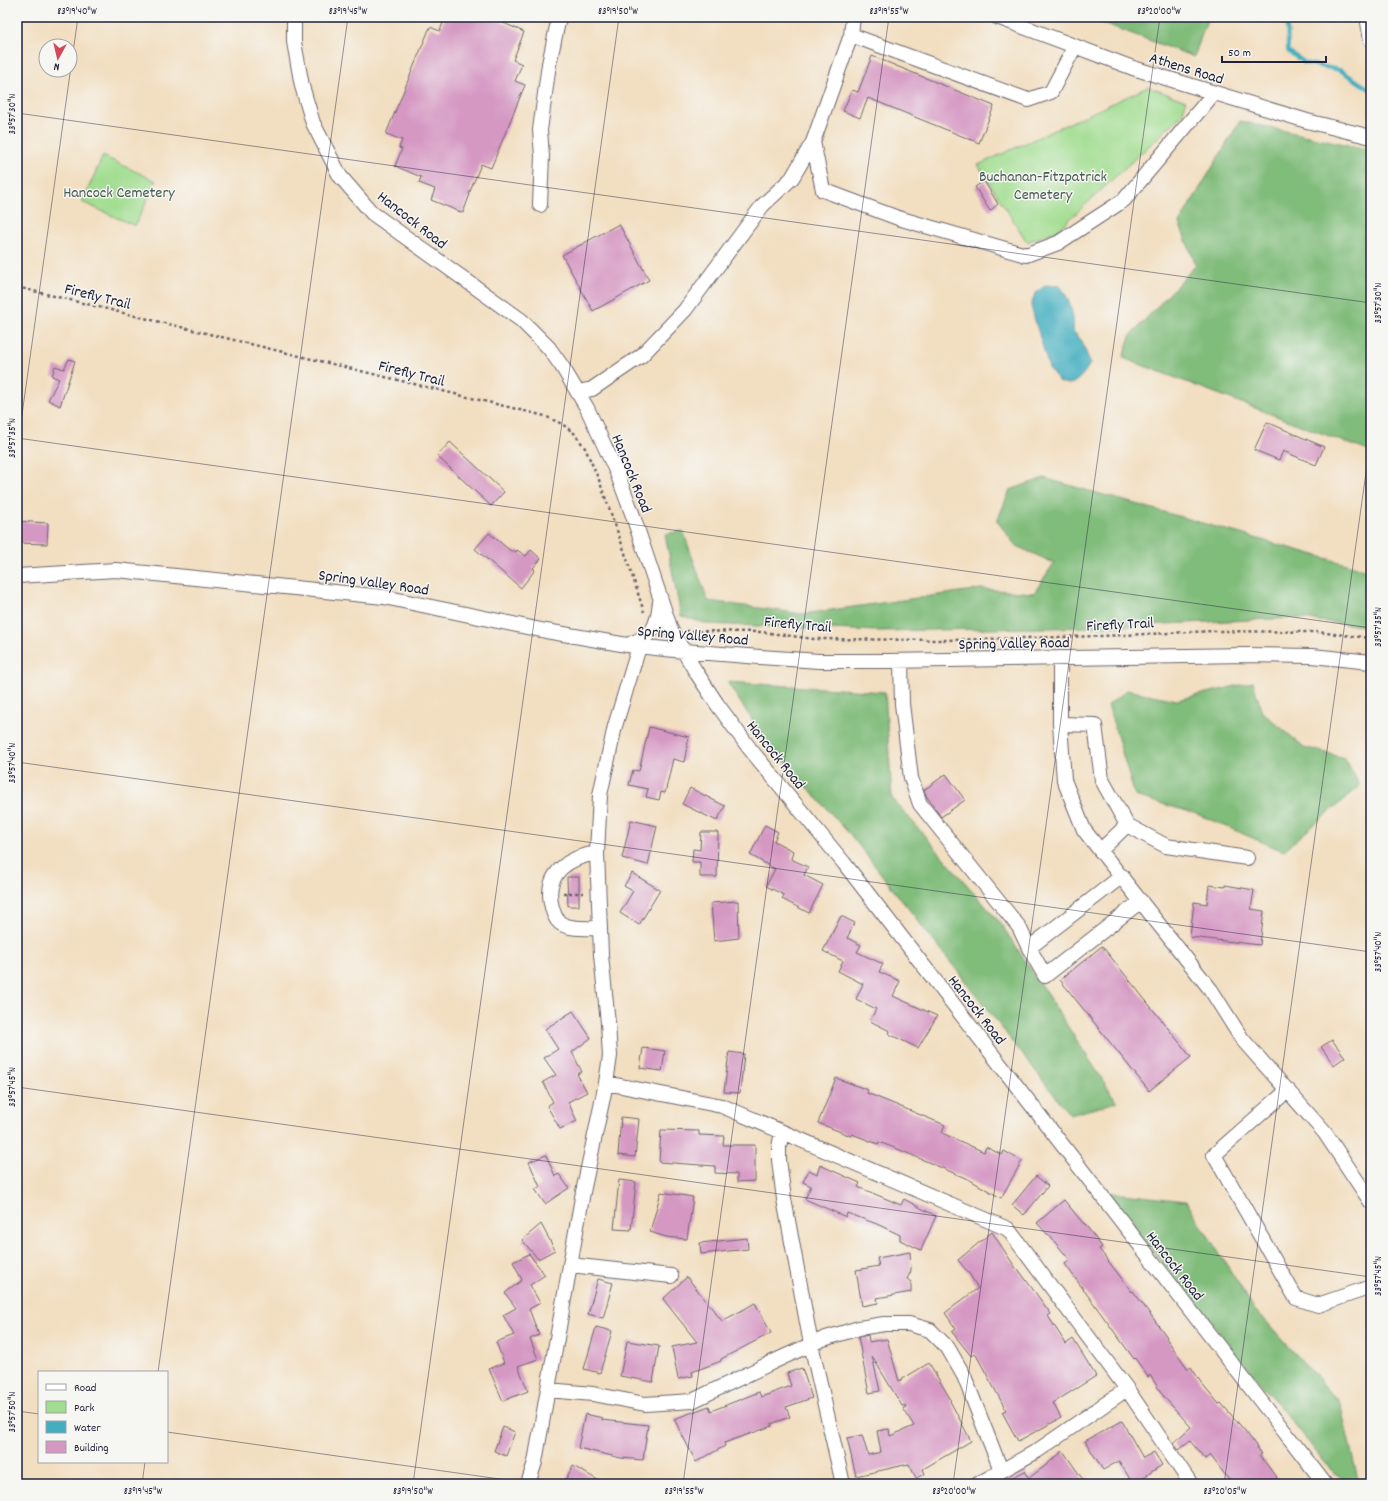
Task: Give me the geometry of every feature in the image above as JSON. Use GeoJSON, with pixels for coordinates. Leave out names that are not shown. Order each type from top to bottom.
{"type":"FeatureCollection","features":[{"type":"Feature","properties":{"kind":"street","name":"Hancock Road"},"geometry":{"type":"LineString","coordinates":[[294,17],[294,42],[302,86],[313,123],[340,176],[372,213],[521,320],[549,348],[564,368],[588,408],[617,473],[632,513],[660,602],[671,630],[717,704],[750,749],[844,863],[1325,1484]]}},
{"type":"Feature","properties":{"kind":"street"},"geometry":{"type":"LineString","coordinates":[[540,204],[542,156],[540,130],[549,64],[559,17]]}},
{"type":"Feature","properties":{"kind":"street"},"geometry":{"type":"LineString","coordinates":[[578,392],[592,390],[641,356],[685,310],[762,206],[792,178],[813,142],[851,35],[853,17]]}},
{"type":"Feature","properties":{"kind":"street","name":"Athens Road"},"geometry":{"type":"LineString","coordinates":[[997,17],[1133,68],[1306,121],[1371,136]]}},
{"type":"Feature","properties":{"kind":"street"},"geometry":{"type":"LineString","coordinates":[[1366,17],[1371,40]]}},
{"type":"Feature","properties":{"kind":"street"},"geometry":{"type":"LineString","coordinates":[[851,35],[1028,100],[1051,92],[1075,46]]}},
{"type":"Feature","properties":{"kind":"street"},"geometry":{"type":"LineString","coordinates":[[813,142],[823,190],[898,218],[1026,255],[1058,243],[1124,200],[1214,93]]}},
{"type":"Feature","properties":{"kind":"street","name":"Spring Valley Road"},"geometry":{"type":"LineString","coordinates":[[17,576],[116,570],[384,597],[546,631],[633,646],[819,661],[901,661],[1245,654],[1312,656],[1371,662]]}},
{"type":"Feature","properties":{"kind":"street"},"geometry":{"type":"LineString","coordinates":[[528,1484],[535,1462],[583,1192],[606,1083],[610,1056],[601,955],[597,853],[600,795],[633,646],[655,627],[660,602]]}},
{"type":"Feature","properties":{"kind":"street"},"geometry":{"type":"LineString","coordinates":[[1060,658],[1060,724],[1064,780],[1084,830],[1211,990],[1242,1039],[1325,1133],[1371,1202]]}},
{"type":"Feature","properties":{"kind":"street"},"geometry":{"type":"LineString","coordinates":[[901,661],[902,704],[911,778],[920,804],[1019,927],[1045,976],[1141,900]]}},
{"type":"Feature","properties":{"kind":"street"},"geometry":{"type":"LineString","coordinates":[[1060,724],[1095,725],[1102,780],[1127,825],[1166,846],[1247,858]]}},
{"type":"Feature","properties":{"kind":"street"},"geometry":{"type":"LineString","coordinates":[[1101,850],[1127,825]]}},
{"type":"Feature","properties":{"kind":"street"},"geometry":{"type":"LineString","coordinates":[[597,853],[583,855],[573,859],[562,867],[554,877],[551,888],[551,901],[554,915],[561,923],[574,927],[600,928]]}},
{"type":"Feature","properties":{"kind":"street"},"geometry":{"type":"LineString","coordinates":[[1029,948],[1122,876]]}},
{"type":"Feature","properties":{"kind":"street"},"geometry":{"type":"LineString","coordinates":[[606,1083],[722,1106],[1008,1229],[1127,1390],[1191,1484]]}},
{"type":"Feature","properties":{"kind":"street"},"geometry":{"type":"LineString","coordinates":[[1288,1090],[1214,1155],[1296,1298],[1318,1305],[1371,1287]]}},
{"type":"Feature","properties":{"kind":"street"},"geometry":{"type":"LineString","coordinates":[[782,1132],[779,1147],[779,1160],[784,1199],[811,1344],[843,1484]]}},
{"type":"Feature","properties":{"kind":"street"},"geometry":{"type":"LineString","coordinates":[[570,1265],[671,1276]]}},
{"type":"Feature","properties":{"kind":"street"},"geometry":{"type":"LineString","coordinates":[[548,1390],[593,1394],[645,1404],[692,1401],[811,1344],[859,1328],[884,1324],[909,1324],[930,1330],[948,1348],[964,1376],[1001,1470]]}},
{"type":"Feature","properties":{"kind":"street"},"geometry":{"type":"LineString","coordinates":[[978,1484],[1037,1451],[1127,1390]]}},
{"type":"Feature","properties":{"kind":"path","name":"Firefly Trail"},"geometry":{"type":"LineString","coordinates":[[17,287],[545,416],[562,424],[574,433],[585,448],[599,480],[649,627],[655,627]]}},
{"type":"Feature","properties":{"kind":"path","name":"Firefly Trail"},"geometry":{"type":"LineString","coordinates":[[679,630],[762,632],[814,639],[945,640],[1087,637],[1213,631],[1316,632],[1371,638]]}},
{"type":"Feature","properties":{"kind":"path"},"geometry":{"type":"LineString","coordinates":[[557,893],[592,893]]}},
{"type":"Feature","properties":{"kind":"green space"},"geometry":{"type":"Polygon","coordinates":[[[1087,17],[1208,17],[1194,57],[1087,17]]]}},
{"type":"Feature","properties":{"kind":"green space","name":"Buchanan-Fitzpatrick Cemetery"},"geometry":{"type":"Polygon","coordinates":[[[1148,87],[1186,101],[1182,115],[1057,231],[1027,242],[978,165],[1148,87]]]}},
{"type":"Feature","properties":{"kind":"green space"},"geometry":{"type":"Polygon","coordinates":[[[1240,121],[1371,150],[1371,452],[1123,358],[1130,336],[1196,265],[1179,223],[1240,121]]]}},
{"type":"Feature","properties":{"kind":"green space","name":"Hancock Cemetery"},"geometry":{"type":"Polygon","coordinates":[[[103,156],[156,181],[135,226],[82,202],[103,156]]]}},
{"type":"Feature","properties":{"kind":"green space"},"geometry":{"type":"Polygon","coordinates":[[[1044,478],[1371,571],[1371,627],[1294,618],[1100,627],[878,631],[708,624],[681,616],[665,534],[683,531],[708,601],[803,614],[981,589],[1034,593],[1054,563],[1016,546],[997,521],[1010,490],[1044,478]]]}},
{"type":"Feature","properties":{"kind":"green space"},"geometry":{"type":"Polygon","coordinates":[[[727,682],[885,692],[892,798],[1001,924],[1117,1102],[1070,1115],[853,838],[766,741],[727,682]]]}},
{"type":"Feature","properties":{"kind":"green space"},"geometry":{"type":"Polygon","coordinates":[[[1253,682],[1262,712],[1304,747],[1345,758],[1360,786],[1283,851],[1197,814],[1135,796],[1108,705],[1127,690],[1177,700],[1253,682]]]}},
{"type":"Feature","properties":{"kind":"green space"},"geometry":{"type":"Polygon","coordinates":[[[1105,1192],[1186,1201],[1254,1308],[1340,1403],[1359,1484],[1352,1484],[1331,1470],[1105,1192]]]}},
{"type":"Feature","properties":{"kind":"water"},"geometry":{"type":"Polygon","coordinates":[[[1046,285],[1060,286],[1063,290],[1071,307],[1073,331],[1082,341],[1090,363],[1081,377],[1071,384],[1060,382],[1049,368],[1031,306],[1035,293],[1046,285]]]}},
{"type":"Feature","properties":{"kind":"building"},"geometry":{"type":"Polygon","coordinates":[[[445,17],[501,17],[499,21],[524,32],[513,60],[522,64],[515,81],[525,85],[491,168],[481,164],[463,213],[431,200],[435,189],[419,183],[421,177],[395,166],[402,149],[399,148],[402,140],[386,134],[430,27],[440,31],[445,17]]]}},
{"type":"Feature","properties":{"kind":"building"},"geometry":{"type":"Polygon","coordinates":[[[872,56],[994,106],[979,143],[868,98],[860,118],[843,111],[852,90],[858,92],[872,56]]]}},
{"type":"Feature","properties":{"kind":"building"},"geometry":{"type":"Polygon","coordinates":[[[984,181],[998,204],[990,211],[975,187],[984,181]]]}},
{"type":"Feature","properties":{"kind":"building"},"geometry":{"type":"Polygon","coordinates":[[[619,224],[649,280],[593,311],[562,255],[619,224]]]}},
{"type":"Feature","properties":{"kind":"building"},"geometry":{"type":"Polygon","coordinates":[[[69,359],[75,361],[60,406],[48,400],[59,379],[52,376],[55,366],[64,369],[69,359]]]}},
{"type":"Feature","properties":{"kind":"building"},"geometry":{"type":"Polygon","coordinates":[[[1267,422],[1324,447],[1316,465],[1283,451],[1279,460],[1254,450],[1267,422]]]}},
{"type":"Feature","properties":{"kind":"building"},"geometry":{"type":"Polygon","coordinates":[[[450,442],[504,492],[491,506],[437,456],[450,442]]]}},
{"type":"Feature","properties":{"kind":"building"},"geometry":{"type":"Polygon","coordinates":[[[17,521],[48,523],[47,544],[17,543],[17,521]]]}},
{"type":"Feature","properties":{"kind":"building"},"geometry":{"type":"Polygon","coordinates":[[[489,533],[512,552],[513,550],[516,552],[517,550],[526,556],[531,550],[541,559],[533,568],[535,570],[521,588],[475,549],[489,533]]]}},
{"type":"Feature","properties":{"kind":"building"},"geometry":{"type":"Polygon","coordinates":[[[649,727],[689,737],[684,762],[673,759],[665,793],[661,792],[659,800],[646,797],[648,789],[629,785],[633,770],[639,771],[649,727]]]}},
{"type":"Feature","properties":{"kind":"building"},"geometry":{"type":"Polygon","coordinates":[[[946,774],[965,800],[941,817],[924,790],[946,774]]]}},
{"type":"Feature","properties":{"kind":"building"},"geometry":{"type":"Polygon","coordinates":[[[690,788],[725,806],[717,821],[682,804],[690,788]]]}},
{"type":"Feature","properties":{"kind":"building"},"geometry":{"type":"Polygon","coordinates":[[[631,820],[657,826],[648,865],[622,858],[631,820]]]}},
{"type":"Feature","properties":{"kind":"building"},"geometry":{"type":"Polygon","coordinates":[[[765,825],[778,832],[774,841],[793,851],[791,859],[808,867],[804,875],[823,885],[809,913],[782,899],[784,895],[766,886],[775,869],[750,855],[765,825]]]}},
{"type":"Feature","properties":{"kind":"building"},"geometry":{"type":"Polygon","coordinates":[[[701,832],[718,832],[717,877],[700,877],[700,862],[692,862],[693,849],[700,850],[701,832]]]}},
{"type":"Feature","properties":{"kind":"building"},"geometry":{"type":"Polygon","coordinates":[[[632,873],[660,890],[639,925],[620,913],[633,891],[624,886],[632,873]]]}},
{"type":"Feature","properties":{"kind":"building"},"geometry":{"type":"Polygon","coordinates":[[[567,877],[579,877],[579,906],[568,906],[567,877]]]}},
{"type":"Feature","properties":{"kind":"building"},"geometry":{"type":"Polygon","coordinates":[[[1209,885],[1225,887],[1225,885],[1254,890],[1251,909],[1264,911],[1260,945],[1190,937],[1194,902],[1207,904],[1209,885]]]}},
{"type":"Feature","properties":{"kind":"building"},"geometry":{"type":"Polygon","coordinates":[[[738,901],[739,938],[714,941],[711,903],[738,901]]]}},
{"type":"Feature","properties":{"kind":"building"},"geometry":{"type":"Polygon","coordinates":[[[841,916],[855,923],[847,938],[861,945],[857,952],[883,964],[879,972],[900,981],[893,996],[937,1016],[918,1048],[889,1034],[890,1031],[870,1021],[876,1009],[856,999],[863,984],[838,971],[843,961],[823,951],[841,916]]]}},
{"type":"Feature","properties":{"kind":"building"},"geometry":{"type":"Polygon","coordinates":[[[1102,946],[1191,1057],[1149,1091],[1060,980],[1102,946]]]}},
{"type":"Feature","properties":{"kind":"building"},"geometry":{"type":"Polygon","coordinates":[[[573,1011],[591,1038],[572,1052],[582,1072],[577,1074],[587,1092],[568,1102],[577,1121],[560,1129],[547,1106],[553,1102],[543,1082],[556,1075],[544,1058],[558,1049],[545,1029],[573,1011]]]}},
{"type":"Feature","properties":{"kind":"building"},"geometry":{"type":"Polygon","coordinates":[[[1332,1040],[1345,1057],[1334,1065],[1321,1047],[1332,1040]]]}},
{"type":"Feature","properties":{"kind":"building"},"geometry":{"type":"Polygon","coordinates":[[[643,1048],[665,1051],[662,1071],[640,1068],[643,1048]]]}},
{"type":"Feature","properties":{"kind":"building"},"geometry":{"type":"Polygon","coordinates":[[[729,1052],[744,1054],[740,1093],[724,1092],[729,1052]]]}},
{"type":"Feature","properties":{"kind":"building"},"geometry":{"type":"Polygon","coordinates":[[[836,1078],[868,1090],[867,1093],[945,1125],[942,1133],[984,1152],[986,1147],[1002,1155],[1004,1151],[1022,1161],[1001,1198],[970,1180],[900,1150],[879,1142],[878,1144],[852,1134],[851,1136],[818,1123],[836,1078]]]}},
{"type":"Feature","properties":{"kind":"building"},"geometry":{"type":"Polygon","coordinates":[[[621,1117],[639,1119],[635,1157],[618,1155],[621,1117]]]}},
{"type":"Feature","properties":{"kind":"building"},"geometry":{"type":"Polygon","coordinates":[[[661,1130],[699,1131],[699,1135],[724,1136],[723,1145],[755,1145],[755,1181],[737,1182],[737,1174],[715,1173],[715,1166],[659,1162],[661,1130]]]}},
{"type":"Feature","properties":{"kind":"building"},"geometry":{"type":"Polygon","coordinates":[[[546,1155],[555,1176],[559,1174],[569,1188],[545,1204],[535,1189],[540,1187],[529,1162],[546,1155]]]}},
{"type":"Feature","properties":{"kind":"building"},"geometry":{"type":"Polygon","coordinates":[[[820,1165],[860,1183],[858,1187],[901,1205],[904,1199],[936,1216],[921,1250],[900,1240],[900,1235],[877,1224],[847,1213],[846,1217],[805,1199],[811,1186],[803,1182],[809,1170],[817,1174],[820,1165]]]}},
{"type":"Feature","properties":{"kind":"building"},"geometry":{"type":"Polygon","coordinates":[[[1036,1176],[1048,1186],[1024,1215],[1012,1205],[1036,1176]]]}},
{"type":"Feature","properties":{"kind":"building"},"geometry":{"type":"Polygon","coordinates":[[[619,1180],[636,1182],[631,1230],[614,1229],[619,1180]]]}},
{"type":"Feature","properties":{"kind":"building"},"geometry":{"type":"Polygon","coordinates":[[[661,1192],[693,1197],[687,1239],[666,1237],[650,1232],[661,1192]]]}},
{"type":"Feature","properties":{"kind":"building"},"geometry":{"type":"Polygon","coordinates":[[[1064,1200],[1102,1247],[1099,1249],[1132,1292],[1133,1291],[1167,1337],[1166,1338],[1188,1369],[1191,1367],[1200,1381],[1219,1404],[1221,1403],[1246,1432],[1262,1454],[1260,1455],[1281,1484],[1232,1484],[1210,1455],[1205,1459],[1190,1441],[1179,1450],[1173,1443],[1191,1427],[1164,1397],[1150,1375],[1148,1377],[1135,1358],[1134,1359],[1065,1264],[1070,1260],[1037,1223],[1064,1200]]]}},
{"type":"Feature","properties":{"kind":"building"},"geometry":{"type":"Polygon","coordinates":[[[541,1224],[555,1250],[538,1259],[522,1240],[541,1224]]]}},
{"type":"Feature","properties":{"kind":"building"},"geometry":{"type":"Polygon","coordinates":[[[992,1232],[1017,1270],[1018,1269],[1051,1314],[1048,1316],[1066,1344],[1073,1339],[1096,1376],[1053,1403],[1061,1418],[1018,1441],[1002,1412],[1006,1410],[975,1353],[971,1356],[952,1332],[956,1329],[945,1313],[978,1288],[958,1260],[992,1232]]]}},
{"type":"Feature","properties":{"kind":"building"},"geometry":{"type":"Polygon","coordinates":[[[747,1238],[748,1249],[701,1254],[700,1243],[747,1238]]]}},
{"type":"Feature","properties":{"kind":"building"},"geometry":{"type":"Polygon","coordinates":[[[910,1252],[911,1271],[907,1279],[911,1281],[911,1292],[877,1298],[878,1303],[862,1306],[856,1270],[879,1266],[877,1258],[910,1252]]]}},
{"type":"Feature","properties":{"kind":"building"},"geometry":{"type":"Polygon","coordinates":[[[529,1254],[545,1275],[530,1285],[540,1303],[529,1309],[539,1335],[530,1339],[538,1359],[518,1366],[528,1391],[503,1401],[489,1369],[504,1363],[496,1342],[514,1335],[503,1315],[516,1308],[505,1293],[522,1280],[513,1262],[529,1254]]]}},
{"type":"Feature","properties":{"kind":"building"},"geometry":{"type":"Polygon","coordinates":[[[687,1277],[722,1321],[755,1303],[771,1333],[721,1359],[721,1361],[692,1372],[693,1376],[678,1379],[672,1347],[697,1342],[663,1299],[687,1277]]]}},
{"type":"Feature","properties":{"kind":"building"},"geometry":{"type":"Polygon","coordinates":[[[598,1279],[613,1283],[603,1318],[588,1314],[598,1279]]]}},
{"type":"Feature","properties":{"kind":"building"},"geometry":{"type":"Polygon","coordinates":[[[596,1327],[612,1331],[600,1373],[584,1369],[596,1327]]]}},
{"type":"Feature","properties":{"kind":"building"},"geometry":{"type":"Polygon","coordinates":[[[868,1335],[869,1342],[887,1339],[899,1381],[929,1363],[951,1400],[950,1401],[971,1441],[923,1469],[925,1474],[916,1478],[909,1464],[856,1476],[847,1438],[862,1435],[868,1455],[881,1452],[877,1431],[889,1429],[890,1436],[914,1426],[903,1408],[906,1407],[905,1405],[902,1406],[872,1356],[880,1391],[869,1393],[858,1337],[868,1335]]]}},
{"type":"Feature","properties":{"kind":"building"},"geometry":{"type":"Polygon","coordinates":[[[627,1341],[659,1346],[653,1382],[620,1376],[627,1341]]]}},
{"type":"Feature","properties":{"kind":"building"},"geometry":{"type":"Polygon","coordinates":[[[802,1368],[812,1398],[786,1407],[790,1417],[771,1424],[772,1426],[724,1443],[725,1446],[696,1462],[674,1419],[709,1406],[711,1411],[759,1392],[761,1397],[791,1386],[787,1373],[802,1368]]]}},
{"type":"Feature","properties":{"kind":"building"},"geometry":{"type":"Polygon","coordinates":[[[585,1414],[603,1418],[602,1420],[648,1425],[643,1460],[621,1458],[578,1448],[585,1414]]]}},
{"type":"Feature","properties":{"kind":"building"},"geometry":{"type":"Polygon","coordinates":[[[1122,1421],[1143,1458],[1154,1452],[1162,1465],[1133,1484],[1119,1461],[1103,1470],[1085,1441],[1122,1421]]]}},
{"type":"Feature","properties":{"kind":"building"},"geometry":{"type":"Polygon","coordinates":[[[503,1427],[515,1432],[506,1456],[494,1451],[503,1427]]]}},
{"type":"Feature","properties":{"kind":"building"},"geometry":{"type":"Polygon","coordinates":[[[1063,1451],[1086,1484],[1000,1484],[1025,1471],[1029,1478],[1063,1451]]]}},
{"type":"Feature","properties":{"kind":"building"},"geometry":{"type":"Polygon","coordinates":[[[573,1466],[605,1484],[563,1484],[573,1466]]]}},
{"type":"Feature","properties":{"kind":"waterway"},"geometry":{"type":"LineString","coordinates":[[1287,17],[1288,51],[1305,63],[1340,70],[1371,90]]}}]}
